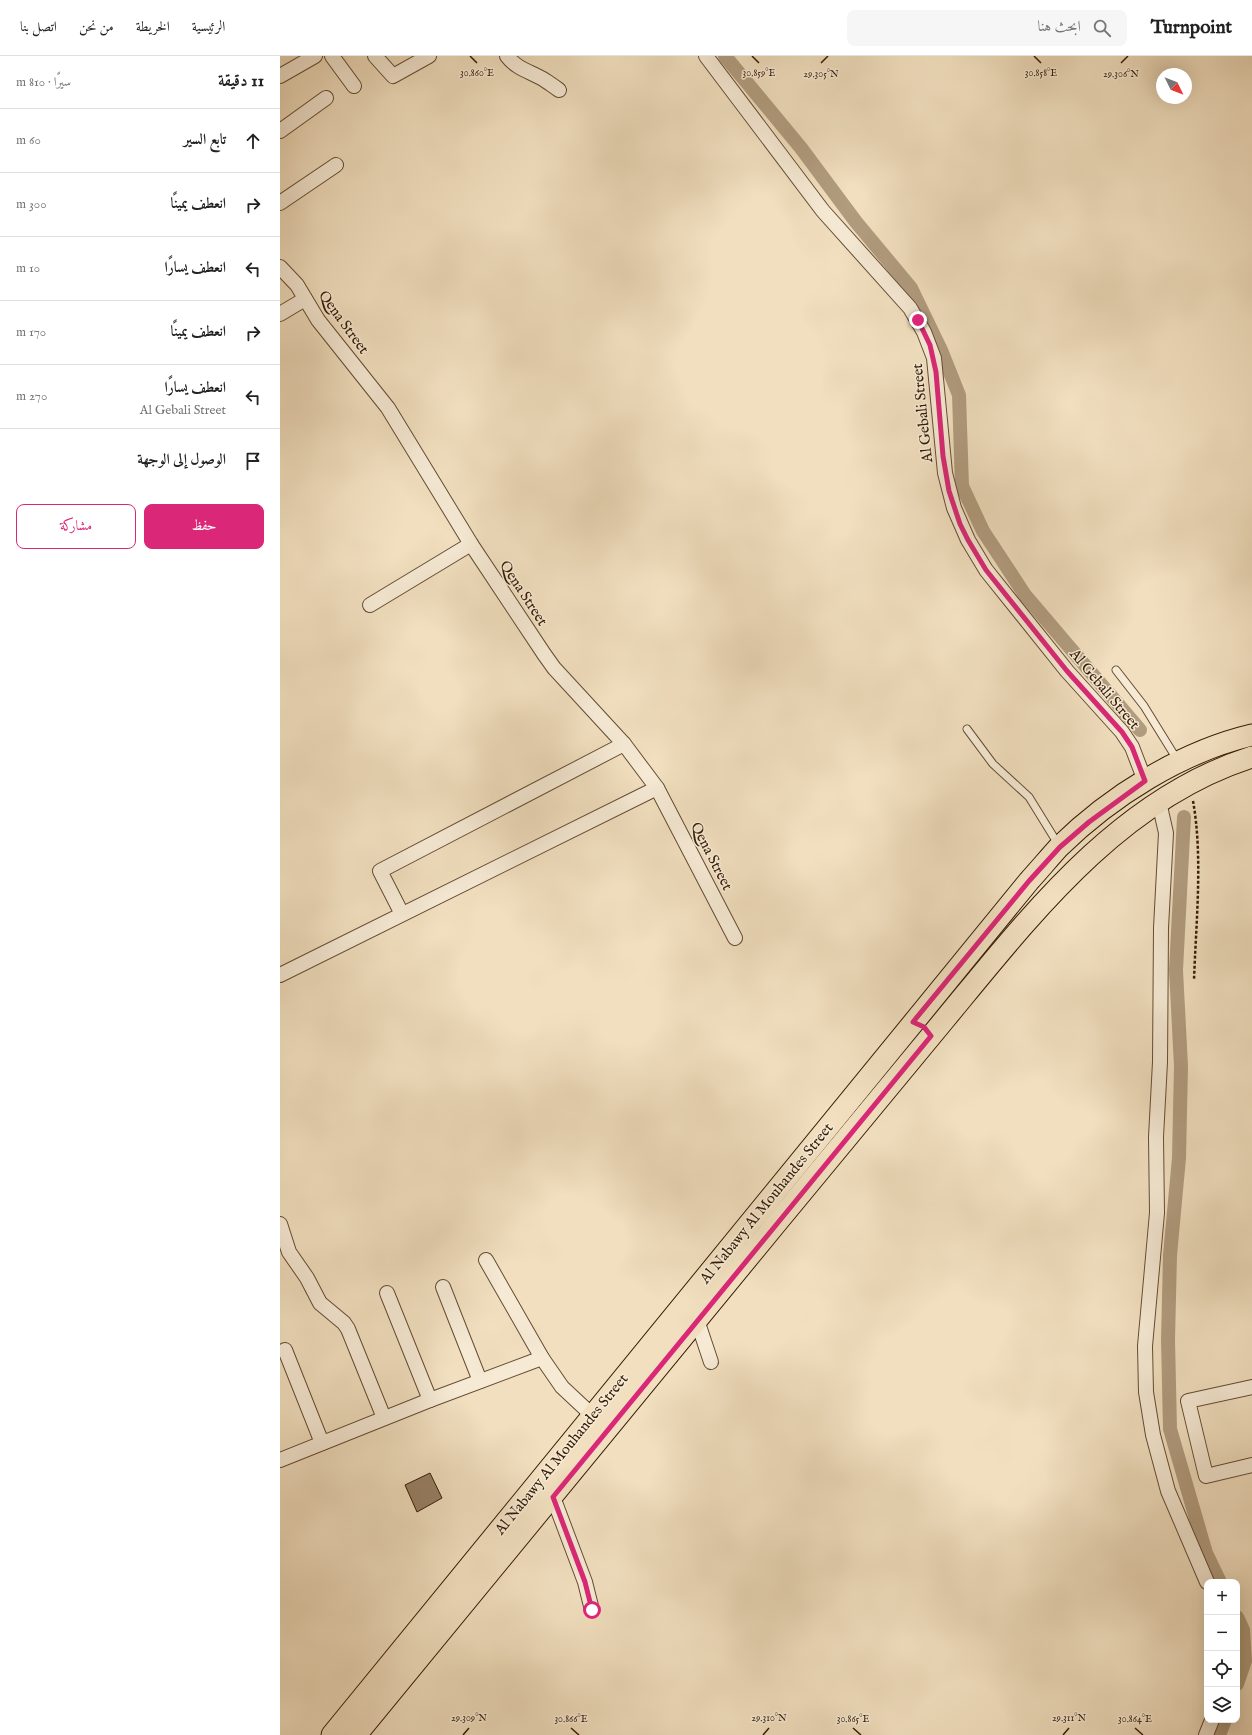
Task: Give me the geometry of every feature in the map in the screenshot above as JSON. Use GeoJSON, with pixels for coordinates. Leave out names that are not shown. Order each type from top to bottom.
{"type":"FeatureCollection","features":[{"type":"Feature","properties":{"kind":"main road","name":"Al Nabawy Al Mouhandes Street"},"geometry":{"type":"LineString","coordinates":[[332,1735],[913,1022],[1029,881],[1060,847],[1095,817],[1145,781],[1179,763],[1219,745],[1252,735]]}},
{"type":"Feature","properties":{"kind":"main road","name":"Al Nabawy Al Mouhandes Street"},"geometry":{"type":"LineString","coordinates":[[356,1735],[954,1007],[1038,908],[1087,858],[1137,816],[1189,783],[1252,757]]}},
{"type":"Feature","properties":{"kind":"main road"},"geometry":{"type":"LineString","coordinates":[[937,993],[943,1003],[954,1007]]}},
{"type":"Feature","properties":{"kind":"main road"},"geometry":{"type":"LineString","coordinates":[[913,1022],[924,1027],[931,1036]]}},
{"type":"Feature","properties":{"kind":"street"},"geometry":{"type":"LineString","coordinates":[[280,76],[315,56]]}},
{"type":"Feature","properties":{"kind":"street"},"geometry":{"type":"LineString","coordinates":[[332,56],[354,86]]}},
{"type":"Feature","properties":{"kind":"street"},"geometry":{"type":"LineString","coordinates":[[375,56],[393,76],[429,56]]}},
{"type":"Feature","properties":{"kind":"street"},"geometry":{"type":"LineString","coordinates":[[507,56],[522,70],[542,79],[559,90]]}},
{"type":"Feature","properties":{"kind":"street","name":"Al Gebali Street"},"geometry":{"type":"LineString","coordinates":[[706,56],[823,210],[910,308],[918,320],[930,345],[936,372],[943,456],[949,491],[960,524],[986,570],[1063,665],[1122,732],[1132,747],[1145,781]]}},
{"type":"Feature","properties":{"kind":"street"},"geometry":{"type":"LineString","coordinates":[[280,131],[326,98]]}},
{"type":"Feature","properties":{"kind":"street"},"geometry":{"type":"LineString","coordinates":[[280,203],[336,165]]}},
{"type":"Feature","properties":{"kind":"street","name":"Qena Street"},"geometry":{"type":"LineString","coordinates":[[280,267],[297,285],[318,320],[391,413],[471,544],[549,661],[624,744],[657,788],[735,938]]}},
{"type":"Feature","properties":{"kind":"street"},"geometry":{"type":"LineString","coordinates":[[280,314],[305,299]]}},
{"type":"Feature","properties":{"kind":"street"},"geometry":{"type":"LineString","coordinates":[[370,605],[471,544]]}},
{"type":"Feature","properties":{"kind":"street"},"geometry":{"type":"LineString","coordinates":[[402,914],[380,871],[624,744]]}},
{"type":"Feature","properties":{"kind":"street"},"geometry":{"type":"LineString","coordinates":[[280,975],[657,788]]}},
{"type":"Feature","properties":{"kind":"street"},"geometry":{"type":"LineString","coordinates":[[1159,802],[1166,833],[1162,897],[1160,1062],[1156,1137],[1157,1213],[1144,1346],[1146,1392],[1153,1435],[1168,1491],[1206,1579]]}},
{"type":"Feature","properties":{"kind":"street"},"geometry":{"type":"LineString","coordinates":[[280,1224],[289,1252],[308,1278],[320,1302],[344,1323],[348,1329],[384,1418]]}},
{"type":"Feature","properties":{"kind":"street"},"geometry":{"type":"LineString","coordinates":[[486,1260],[542,1358],[562,1387],[593,1416]]}},
{"type":"Feature","properties":{"kind":"street"},"geometry":{"type":"LineString","coordinates":[[443,1287],[480,1381]]}},
{"type":"Feature","properties":{"kind":"street"},"geometry":{"type":"LineString","coordinates":[[387,1294],[430,1400]]}},
{"type":"Feature","properties":{"kind":"street"},"geometry":{"type":"LineString","coordinates":[[697,1320],[711,1362]]}},
{"type":"Feature","properties":{"kind":"street"},"geometry":{"type":"LineString","coordinates":[[285,1350],[322,1442]]}},
{"type":"Feature","properties":{"kind":"street"},"geometry":{"type":"LineString","coordinates":[[280,1460],[322,1442],[542,1358]]}},
{"type":"Feature","properties":{"kind":"street"},"geometry":{"type":"LineString","coordinates":[[1252,1387],[1188,1402],[1206,1476],[1252,1465]]}},
{"type":"Feature","properties":{"kind":"street"},"geometry":{"type":"LineString","coordinates":[[553,1497],[585,1582],[592,1610]]}},
{"type":"Feature","properties":{"kind":"street"},"geometry":{"type":"LineString","coordinates":[[1206,1735],[1211,1723]]}},
{"type":"Feature","properties":{"kind":"lane"},"geometry":{"type":"LineString","coordinates":[[1116,670],[1144,706],[1179,763]]}},
{"type":"Feature","properties":{"kind":"lane"},"geometry":{"type":"LineString","coordinates":[[967,729],[993,764],[1029,797],[1060,847]]}},
{"type":"Feature","properties":{"kind":"path"},"geometry":{"type":"LineString","coordinates":[[1189,783],[1195,815],[1198,854],[1194,980]]}},
{"type":"Feature","properties":{"kind":"building"},"geometry":{"type":"Polygon","coordinates":[[[430,1473],[442,1498],[417,1512],[405,1485],[430,1473]]]}},
{"type":"Feature","properties":{"kind":"waterway"},"geometry":{"type":"LineString","coordinates":[[725,56],[801,148],[856,222],[911,288],[941,350],[959,395],[962,486],[983,531],[1025,595],[1140,730]]}},
{"type":"Feature","properties":{"kind":"waterway"},"geometry":{"type":"LineString","coordinates":[[1184,817],[1176,970],[1181,1066],[1179,1158],[1170,1255],[1168,1340],[1170,1429],[1206,1553],[1219,1579]]}},
{"type":"Feature","properties":{"kind":"waterway"},"geometry":{"type":"LineString","coordinates":[[1240,1624],[1243,1630],[1245,1661],[1240,1675]]}},
{"type":"Feature","properties":{"kind":"waterway"},"geometry":{"type":"LineString","coordinates":[[1219,1735],[1224,1723]]}},
{"type":"Feature","properties":{"kind":"route"},"geometry":{"type":"LineString","coordinates":[[592,1610],[585,1582],[553,1497],[931,1036],[924,1027],[913,1022],[1029,881],[1060,847],[1118,799],[1145,781],[1132,747],[1122,732],[1067,671],[986,570],[976,555],[960,524],[954,508],[945,473],[934,358],[930,345],[918,320]]}}]}
